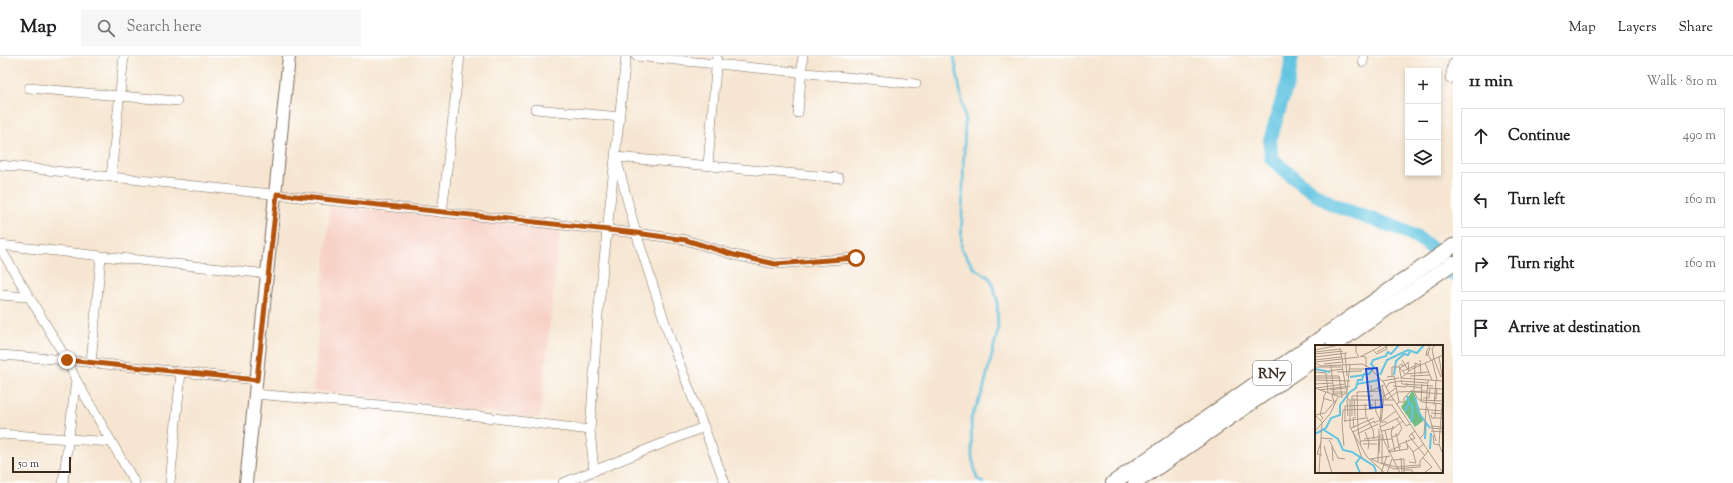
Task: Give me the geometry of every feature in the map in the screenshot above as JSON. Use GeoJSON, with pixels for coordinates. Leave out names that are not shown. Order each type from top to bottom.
{"type":"FeatureCollection","features":[{"type":"Feature","properties":{"kind":"highway","name":"RN7"},"geometry":{"type":"LineString","coordinates":[[1334,345],[1434,268],[1453,247]]}},
{"type":"Feature","properties":{"kind":"highway","name":"RN7"},"geometry":{"type":"LineString","coordinates":[[1319,345],[1434,268],[1453,263]]}},
{"type":"Feature","properties":{"kind":"highway","name":"RN7"},"geometry":{"type":"LineString","coordinates":[[1113,483],[1315,348]]}},
{"type":"Feature","properties":{"kind":"highway","name":"RN7"},"geometry":{"type":"LineString","coordinates":[[1135,483],[1315,359]]}},
{"type":"Feature","properties":{"kind":"main road"},"geometry":{"type":"LineString","coordinates":[[246,483],[277,194],[290,56]]}},
{"type":"Feature","properties":{"kind":"street"},"geometry":{"type":"LineString","coordinates":[[111,176],[124,56]]}},
{"type":"Feature","properties":{"kind":"street"},"geometry":{"type":"LineString","coordinates":[[442,213],[460,56]]}},
{"type":"Feature","properties":{"kind":"street"},"geometry":{"type":"LineString","coordinates":[[594,471],[590,430],[598,315],[626,56]]}},
{"type":"Feature","properties":{"kind":"street"},"geometry":{"type":"LineString","coordinates":[[636,56],[717,60],[802,73],[916,84]]}},
{"type":"Feature","properties":{"kind":"street"},"geometry":{"type":"LineString","coordinates":[[798,113],[804,56]]}},
{"type":"Feature","properties":{"kind":"street"},"geometry":{"type":"LineString","coordinates":[[708,164],[717,60]]}},
{"type":"Feature","properties":{"kind":"street"},"geometry":{"type":"LineString","coordinates":[[1450,79],[1453,64]]}},
{"type":"Feature","properties":{"kind":"street"},"geometry":{"type":"LineString","coordinates":[[29,88],[177,101]]}},
{"type":"Feature","properties":{"kind":"street"},"geometry":{"type":"LineString","coordinates":[[535,109],[620,116]]}},
{"type":"Feature","properties":{"kind":"street"},"geometry":{"type":"LineString","coordinates":[[616,157],[708,164],[839,178]]}},
{"type":"Feature","properties":{"kind":"street"},"geometry":{"type":"LineString","coordinates":[[616,157],[636,233],[671,341],[725,483]]}},
{"type":"Feature","properties":{"kind":"street"},"geometry":{"type":"LineString","coordinates":[[0,164],[636,233],[686,240],[734,255],[775,264],[856,258]]}},
{"type":"Feature","properties":{"kind":"street"},"geometry":{"type":"LineString","coordinates":[[0,245],[268,274]]}},
{"type":"Feature","properties":{"kind":"street"},"geometry":{"type":"LineString","coordinates":[[0,248],[67,360],[76,380],[135,483]]}},
{"type":"Feature","properties":{"kind":"street"},"geometry":{"type":"LineString","coordinates":[[91,363],[101,257]]}},
{"type":"Feature","properties":{"kind":"street"},"geometry":{"type":"LineString","coordinates":[[0,295],[29,297]]}},
{"type":"Feature","properties":{"kind":"street"},"geometry":{"type":"LineString","coordinates":[[0,355],[67,360],[257,380]]}},
{"type":"Feature","properties":{"kind":"street"},"geometry":{"type":"LineString","coordinates":[[170,483],[181,372]]}},
{"type":"Feature","properties":{"kind":"street"},"geometry":{"type":"LineString","coordinates":[[63,483],[76,380]]}},
{"type":"Feature","properties":{"kind":"street"},"geometry":{"type":"LineString","coordinates":[[255,394],[414,408],[590,430]]}},
{"type":"Feature","properties":{"kind":"street"},"geometry":{"type":"LineString","coordinates":[[563,483],[704,427]]}},
{"type":"Feature","properties":{"kind":"street"},"geometry":{"type":"LineString","coordinates":[[0,434],[111,442]]}},
{"type":"Feature","properties":{"kind":"shaded area"},"geometry":{"type":"Polygon","coordinates":[[[330,206],[560,229],[540,418],[313,390],[330,206]]]}},
{"type":"Feature","properties":{"kind":"waterway"},"geometry":{"type":"LineString","coordinates":[[954,56],[965,118],[961,248],[974,268],[990,278],[997,299],[998,330],[983,391],[971,418],[972,457],[977,479],[984,483]]}},
{"type":"Feature","properties":{"kind":"waterway"},"geometry":{"type":"LineString","coordinates":[[1292,56],[1288,81],[1270,140],[1271,158],[1292,176],[1332,204],[1403,231],[1425,243],[1437,253],[1453,275]]}},
{"type":"Feature","properties":{"kind":"route"},"geometry":{"type":"LineString","coordinates":[[67,360],[257,380],[277,194],[636,233],[686,240],[734,255],[775,264],[856,258]]}}]}
